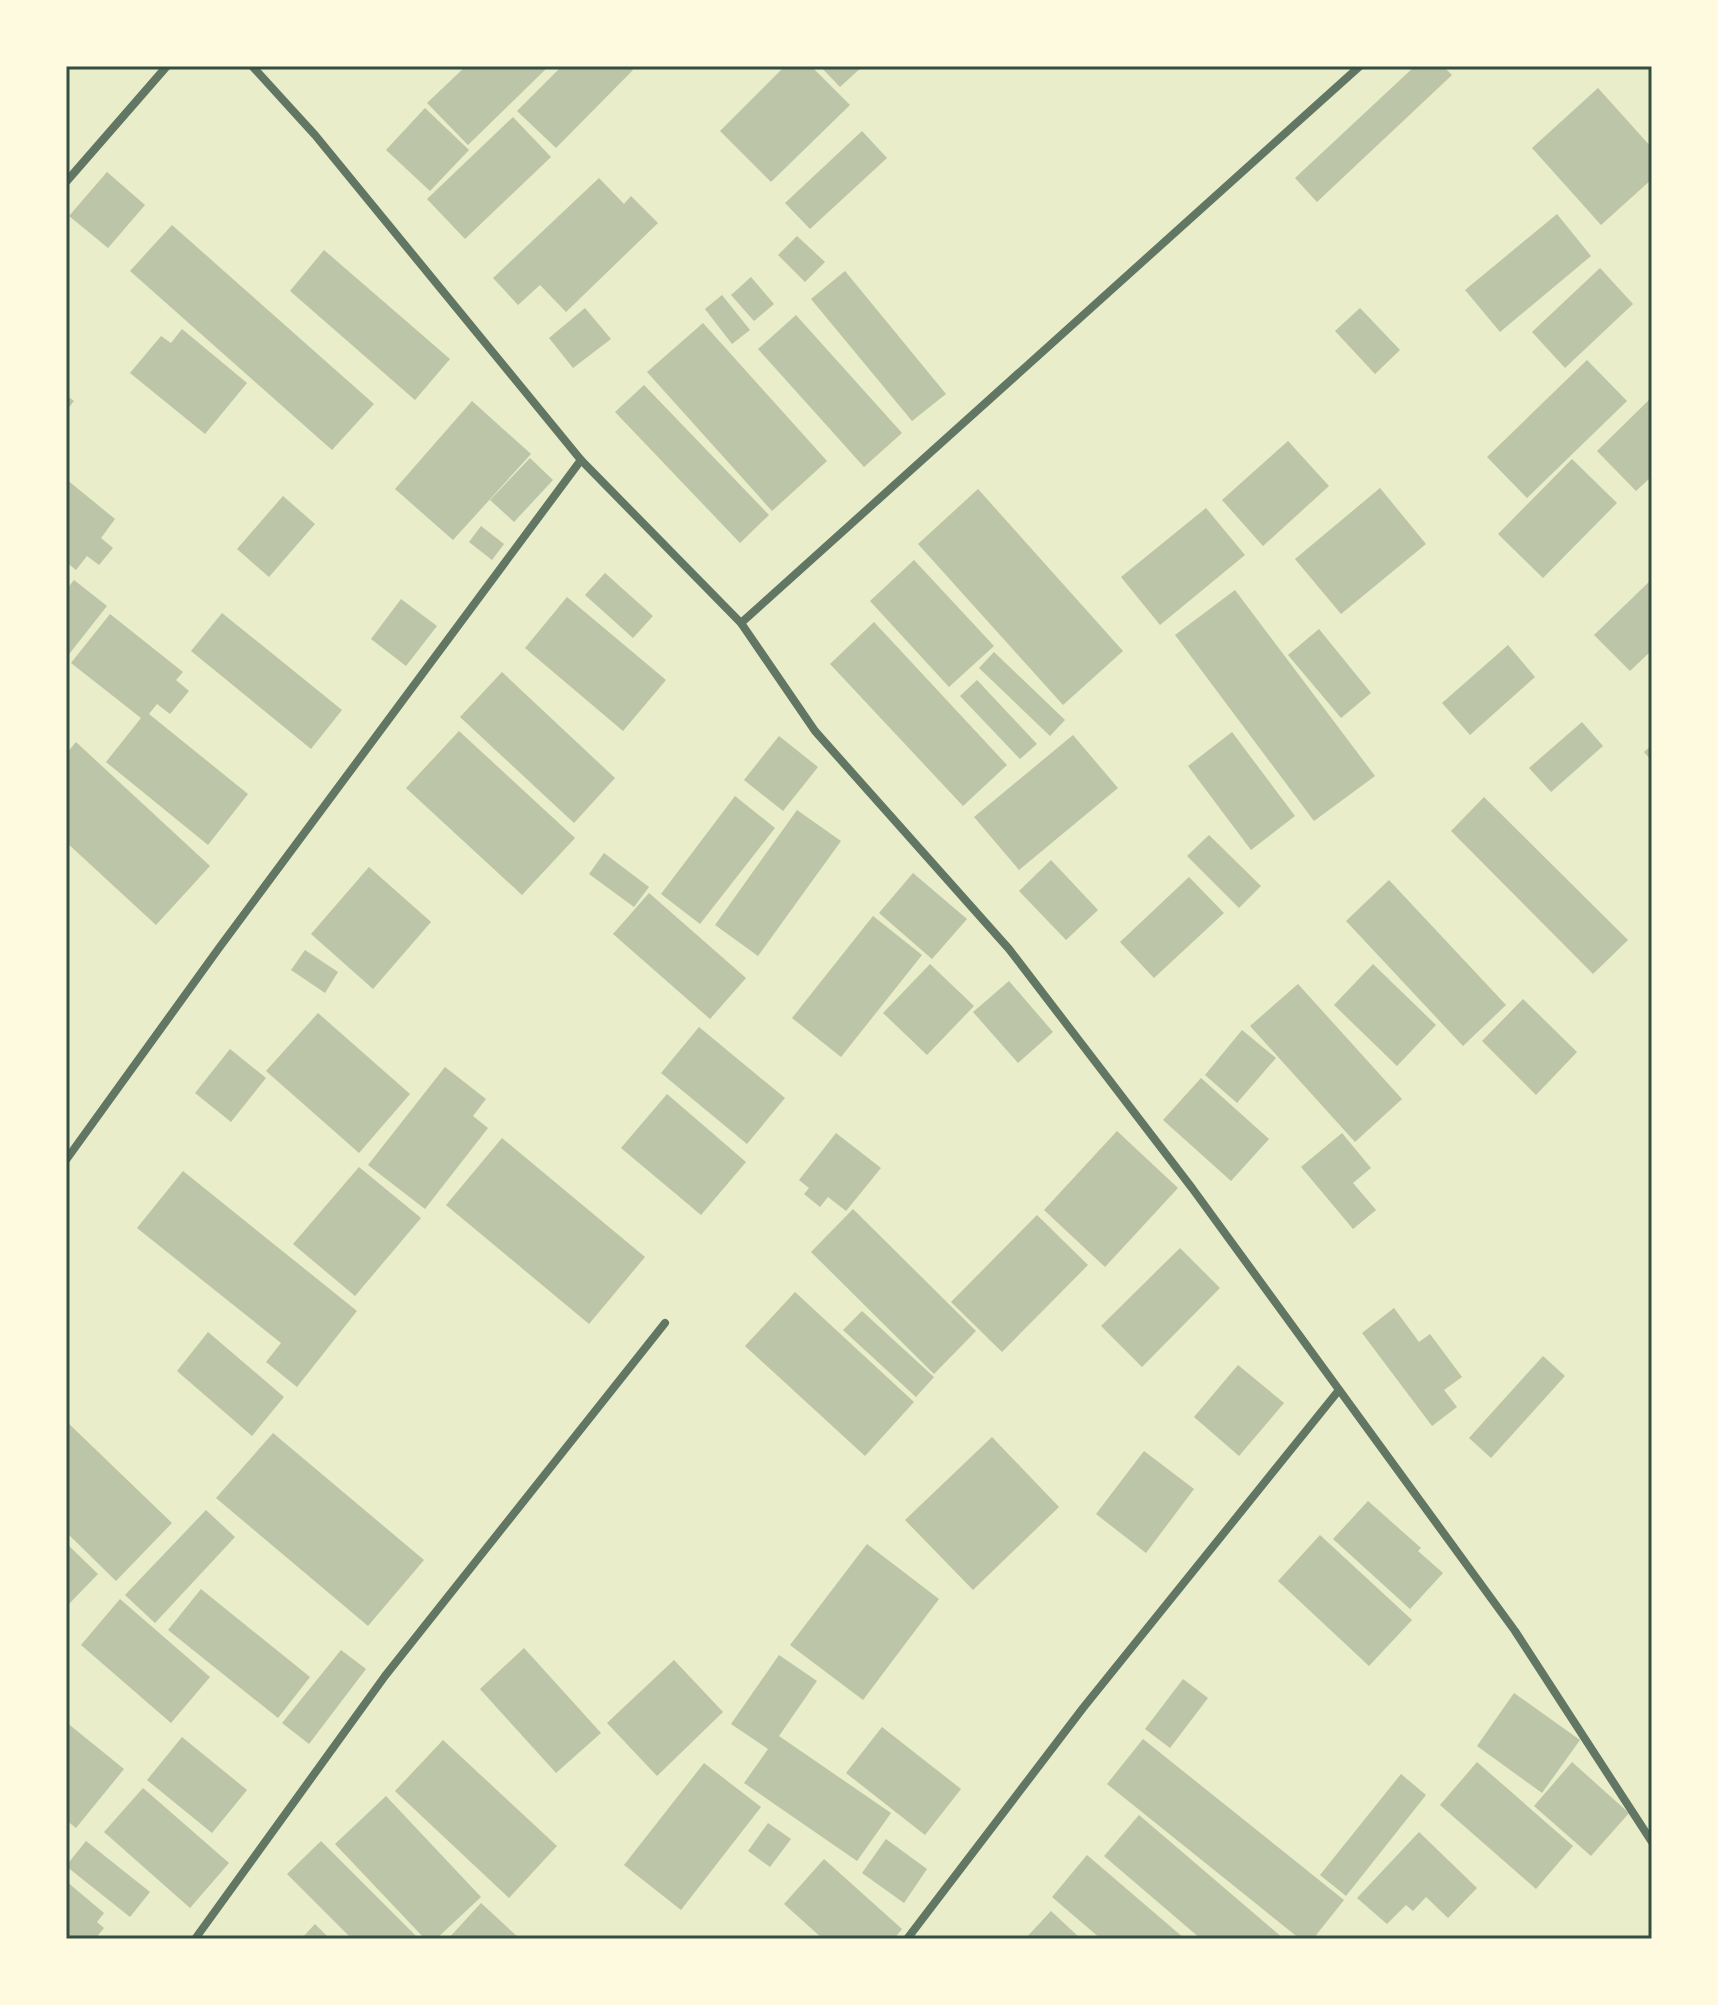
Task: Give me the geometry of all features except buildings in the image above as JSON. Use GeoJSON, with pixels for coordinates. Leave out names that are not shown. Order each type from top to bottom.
{"type":"FeatureCollection","features":[{"type":"Feature","properties":{"kind":"street"},"geometry":{"type":"LineString","coordinates":[[66,182],[167,66]]}},
{"type":"Feature","properties":{"kind":"street"},"geometry":{"type":"LineString","coordinates":[[252,66],[315,135],[581,460],[741,623],[815,731],[1009,949],[1192,1188],[1515,1631],[1652,1842]]}},
{"type":"Feature","properties":{"kind":"street"},"geometry":{"type":"LineString","coordinates":[[741,623],[1360,66]]}},
{"type":"Feature","properties":{"kind":"street"},"geometry":{"type":"LineString","coordinates":[[66,1160],[581,460]]}},
{"type":"Feature","properties":{"kind":"street"},"geometry":{"type":"LineString","coordinates":[[195,1939],[385,1676],[665,1323]]}},
{"type":"Feature","properties":{"kind":"street"},"geometry":{"type":"LineString","coordinates":[[907,1939],[1083,1708],[1339,1390]]}}]}
